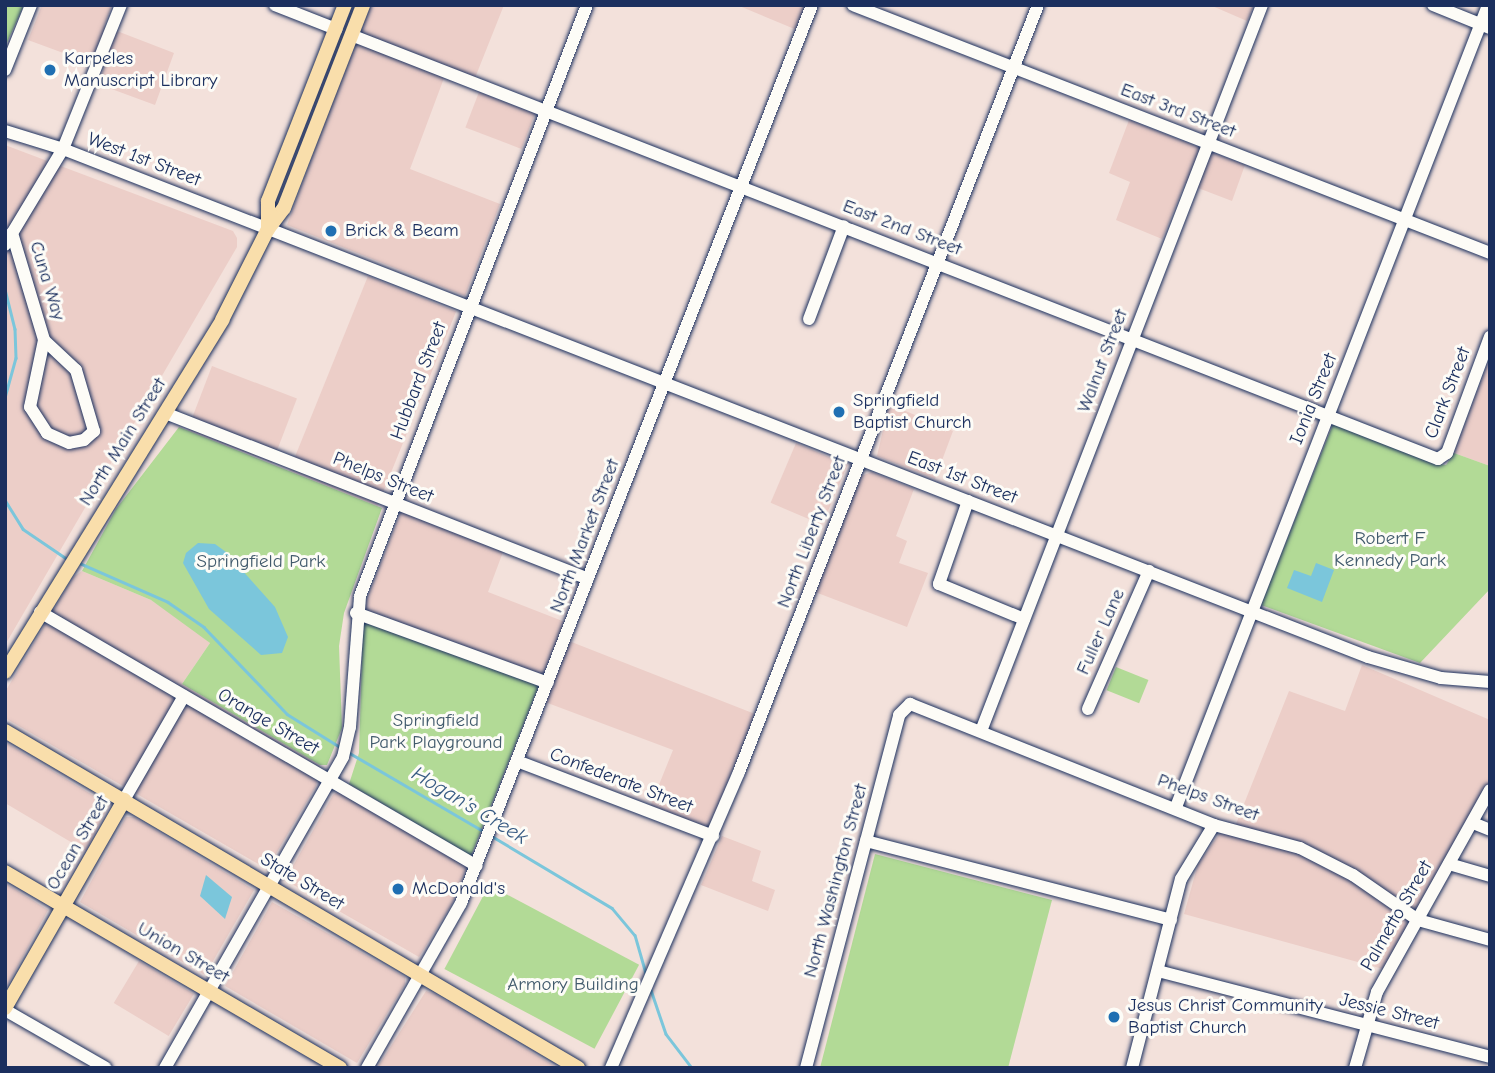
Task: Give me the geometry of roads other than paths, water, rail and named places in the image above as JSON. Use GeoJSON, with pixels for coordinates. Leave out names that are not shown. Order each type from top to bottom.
{"type":"FeatureCollection","features":[{"type":"Feature","properties":{"kind":"main road","name":"North Main Street"},"geometry":{"type":"LineString","coordinates":[[268,229],[268,201],[345,5]]}},
{"type":"Feature","properties":{"kind":"main road","name":"North Main Street"},"geometry":{"type":"LineString","coordinates":[[5,672],[79,547],[222,320],[268,229],[284,208],[363,5]]}},
{"type":"Feature","properties":{"kind":"main road","name":"State Street"},"geometry":{"type":"LineString","coordinates":[[5,731],[578,1068]]}},
{"type":"Feature","properties":{"kind":"main road","name":"Ocean Street"},"geometry":{"type":"LineString","coordinates":[[5,1009],[124,800]]}},
{"type":"Feature","properties":{"kind":"main road","name":"Union Street"},"geometry":{"type":"LineString","coordinates":[[5,872],[340,1068]]}},
{"type":"Feature","properties":{"kind":"street"},"geometry":{"type":"LineString","coordinates":[[5,70],[31,5]]}},
{"type":"Feature","properties":{"kind":"street"},"geometry":{"type":"LineString","coordinates":[[9,239],[63,149],[121,5]]}},
{"type":"Feature","properties":{"kind":"street"},"geometry":{"type":"LineString","coordinates":[[275,5],[336,29]]}},
{"type":"Feature","properties":{"kind":"street","name":"Hubbard Street"},"geometry":{"type":"LineString","coordinates":[[165,1068],[343,757],[347,742],[356,613],[394,504],[587,5]]}},
{"type":"Feature","properties":{"kind":"street","name":"North Market Street"},"geometry":{"type":"LineString","coordinates":[[367,1068],[421,974],[477,866],[812,5]]}},
{"type":"Feature","properties":{"kind":"street","name":"East 3rd Street"},"geometry":{"type":"LineString","coordinates":[[853,5],[1490,253]]}},
{"type":"Feature","properties":{"kind":"street","name":"North Liberty Street"},"geometry":{"type":"LineString","coordinates":[[611,1068],[713,836],[1038,5]]}},
{"type":"Feature","properties":{"kind":"street","name":"Walnut Street"},"geometry":{"type":"LineString","coordinates":[[981,731],[1262,5]]}},
{"type":"Feature","properties":{"kind":"street"},"geometry":{"type":"LineString","coordinates":[[1433,5],[1485,26]]}},
{"type":"Feature","properties":{"kind":"street","name":"Ionia Street"},"geometry":{"type":"LineString","coordinates":[[1176,807],[1405,220],[1485,26],[1488,5]]}},
{"type":"Feature","properties":{"kind":"street","name":"East 2nd Street"},"geometry":{"type":"LineString","coordinates":[[352,35],[1438,459]]}},
{"type":"Feature","properties":{"kind":"street","name":"West 1st Street"},"geometry":{"type":"LineString","coordinates":[[5,131],[63,149],[268,229]]}},
{"type":"Feature","properties":{"kind":"street"},"geometry":{"type":"LineString","coordinates":[[809,318],[844,226]]}},
{"type":"Feature","properties":{"kind":"street","name":"East 1st Street"},"geometry":{"type":"LineString","coordinates":[[268,229],[1409,671],[1490,682]]}},
{"type":"Feature","properties":{"kind":"street","name":"Cuna Way"},"geometry":{"type":"LineString","coordinates":[[9,239],[44,340],[76,370],[94,430],[84,440],[69,443],[47,433],[30,407],[44,340]]}},
{"type":"Feature","properties":{"kind":"street","name":"Clark Street"},"geometry":{"type":"LineString","coordinates":[[1438,459],[1447,453],[1490,337]]}},
{"type":"Feature","properties":{"kind":"street","name":"Phelps Street"},"geometry":{"type":"LineString","coordinates":[[165,413],[588,579]]}},
{"type":"Feature","properties":{"kind":"street"},"geometry":{"type":"LineString","coordinates":[[968,500],[940,584],[1024,620]]}},
{"type":"Feature","properties":{"kind":"street","name":"Fuller Lane"},"geometry":{"type":"LineString","coordinates":[[1088,709],[1149,571]]}},
{"type":"Feature","properties":{"kind":"street","name":"Orange Street"},"geometry":{"type":"LineString","coordinates":[[40,612],[477,866]]}},
{"type":"Feature","properties":{"kind":"street"},"geometry":{"type":"LineString","coordinates":[[356,613],[548,683]]}},
{"type":"Feature","properties":{"kind":"street","name":"Ocean Street"},"geometry":{"type":"LineString","coordinates":[[124,800],[184,696]]}},
{"type":"Feature","properties":{"kind":"street","name":"Phelps Street"},"geometry":{"type":"LineString","coordinates":[[905,706],[916,705],[1176,807],[1214,825],[1300,848],[1353,875],[1418,920],[1490,940]]}},
{"type":"Feature","properties":{"kind":"street","name":"North Washington Street"},"geometry":{"type":"LineString","coordinates":[[806,1068],[905,706]]}},
{"type":"Feature","properties":{"kind":"street","name":"Confederate Street"},"geometry":{"type":"LineString","coordinates":[[517,761],[713,836]]}},
{"type":"Feature","properties":{"kind":"street","name":"Palmetto Street"},"geometry":{"type":"LineString","coordinates":[[1355,1068],[1377,992],[1490,790]]}},
{"type":"Feature","properties":{"kind":"street"},"geometry":{"type":"LineString","coordinates":[[1473,823],[1490,830]]}},
{"type":"Feature","properties":{"kind":"street"},"geometry":{"type":"LineString","coordinates":[[1132,1068],[1181,879],[1214,825]]}},
{"type":"Feature","properties":{"kind":"street"},"geometry":{"type":"LineString","coordinates":[[866,841],[1171,920]]}},
{"type":"Feature","properties":{"kind":"street"},"geometry":{"type":"LineString","coordinates":[[1449,864],[1490,876]]}},
{"type":"Feature","properties":{"kind":"street","name":"Jessie Street"},"geometry":{"type":"LineString","coordinates":[[1158,971],[1490,1057]]}},
{"type":"Feature","properties":{"kind":"street"},"geometry":{"type":"LineString","coordinates":[[5,1009],[106,1068]]}},
{"type":"Feature","properties":{"kind":"water"},"geometry":{"type":"Polygon","coordinates":[[[198,543],[215,544],[226,552],[275,607],[288,637],[282,653],[261,655],[209,609],[183,563],[186,553],[198,543]]]}},
{"type":"Feature","properties":{"kind":"water"},"geometry":{"type":"Polygon","coordinates":[[[1316,563],[1334,570],[1322,602],[1287,588],[1294,570],[1311,576],[1316,563]]]}},
{"type":"Feature","properties":{"kind":"water"},"geometry":{"type":"Polygon","coordinates":[[[206,875],[232,897],[225,919],[200,896],[206,875]]]}},
{"type":"Feature","properties":{"kind":"waterway","name":"Hogan's Creek"},"geometry":{"type":"LineString","coordinates":[[5,289],[15,329],[16,358],[5,398]]}},
{"type":"Feature","properties":{"kind":"waterway","name":"Hogan's Creek"},"geometry":{"type":"LineString","coordinates":[[5,500],[23,529],[67,559]]}},
{"type":"Feature","properties":{"kind":"waterway","name":"Hogan's Creek"},"geometry":{"type":"LineString","coordinates":[[77,562],[168,602],[204,627],[287,714],[340,747]]}},
{"type":"Feature","properties":{"kind":"waterway","name":"Hogan's Creek"},"geometry":{"type":"LineString","coordinates":[[348,752],[485,832]]}},
{"type":"Feature","properties":{"kind":"waterway","name":"Hogan's Creek"},"geometry":{"type":"LineString","coordinates":[[490,835],[612,908],[635,935],[646,973]]}},
{"type":"Feature","properties":{"kind":"waterway","name":"Hogan's Creek"},"geometry":{"type":"LineString","coordinates":[[651,990],[666,1034],[692,1068]]}},
{"type":"Feature","properties":{"kind":"place","name":"Karpeles Manuscript Library"},"geometry":{"type":"Point","coordinates":[50,70]}},
{"type":"Feature","properties":{"kind":"place","name":"Brick & Beam"},"geometry":{"type":"Point","coordinates":[331,231]}},
{"type":"Feature","properties":{"kind":"place","name":"Springfield Baptist Church"},"geometry":{"type":"Point","coordinates":[839,412]}},
{"type":"Feature","properties":{"kind":"place","name":"McDonald's"},"geometry":{"type":"Point","coordinates":[398,889]}},
{"type":"Feature","properties":{"kind":"place","name":"Jesus Christ Community Baptist Church"},"geometry":{"type":"Point","coordinates":[1114,1017]}},
{"type":"Feature","properties":{"kind":"park label","name":"Robert F Kennedy Park"},"geometry":{"type":"Point","coordinates":[1390,550]}},
{"type":"Feature","properties":{"kind":"park label","name":"Springfield Park"},"geometry":{"type":"Point","coordinates":[261,562]}},
{"type":"Feature","properties":{"kind":"park label","name":"Springfield Park Playground"},"geometry":{"type":"Point","coordinates":[436,732]}},
{"type":"Feature","properties":{"kind":"park label","name":"Armory Building"},"geometry":{"type":"Point","coordinates":[573,985]}}]}
